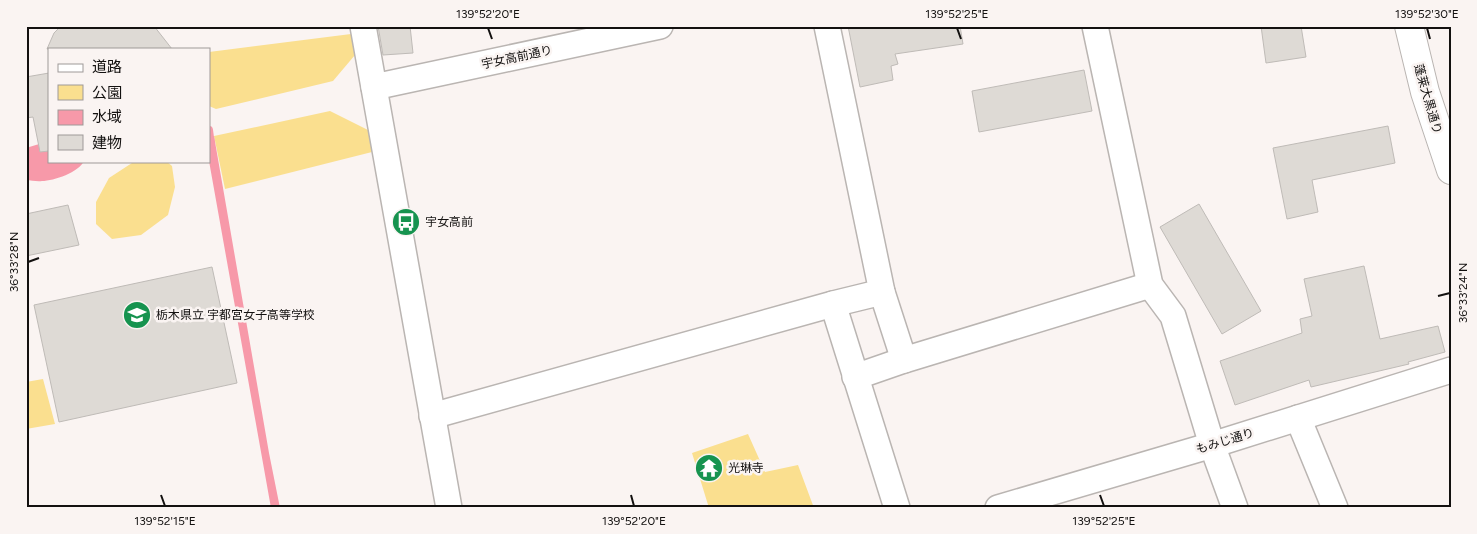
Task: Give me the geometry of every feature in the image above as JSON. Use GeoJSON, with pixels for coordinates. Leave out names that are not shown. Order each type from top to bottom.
{"type":"FeatureCollection","features":[{"type":"Feature","properties":{"kind":"street"},"geometry":{"type":"LineString","coordinates":[[363,26],[449,508]]}},
{"type":"Feature","properties":{"kind":"street","name":"宇女高前通り"},"geometry":{"type":"LineString","coordinates":[[374,87],[660,26]]}},
{"type":"Feature","properties":{"kind":"street"},"geometry":{"type":"LineString","coordinates":[[828,26],[882,292],[904,360]]}},
{"type":"Feature","properties":{"kind":"street"},"geometry":{"type":"LineString","coordinates":[[1095,26],[1150,285],[1173,316],[1212,445],[1235,508]]}},
{"type":"Feature","properties":{"kind":"street","name":"蓬莱大黒通り"},"geometry":{"type":"LineString","coordinates":[[1409,26],[1426,92],[1445,135],[1451,170]]}},
{"type":"Feature","properties":{"kind":"street"},"geometry":{"type":"LineString","coordinates":[[855,377],[904,360],[1150,285]]}},
{"type":"Feature","properties":{"kind":"street"},"geometry":{"type":"LineString","coordinates":[[432,416],[882,292]]}},
{"type":"Feature","properties":{"kind":"street"},"geometry":{"type":"LineString","coordinates":[[833,304],[896,508]]}},
{"type":"Feature","properties":{"kind":"street","name":"もみじ通り"},"geometry":{"type":"LineString","coordinates":[[998,508],[1212,445],[1451,370]]}},
{"type":"Feature","properties":{"kind":"street"},"geometry":{"type":"LineString","coordinates":[[1298,418],[1335,508]]}},
{"type":"Feature","properties":{"kind":"green space"},"geometry":{"type":"Polygon","coordinates":[[[351,34],[355,55],[333,81],[216,109],[210,106],[210,52],[351,34]]]}},
{"type":"Feature","properties":{"kind":"green space"},"geometry":{"type":"Polygon","coordinates":[[[330,111],[368,130],[372,152],[225,189],[214,136],[330,111]]]}},
{"type":"Feature","properties":{"kind":"green space"},"geometry":{"type":"Polygon","coordinates":[[[133,162],[167,162],[172,166],[175,187],[168,215],[141,235],[112,239],[96,224],[96,202],[109,178],[133,162]]]}},
{"type":"Feature","properties":{"kind":"green space"},"geometry":{"type":"Polygon","coordinates":[[[43,379],[55,424],[26,429],[26,382],[43,379]]]}},
{"type":"Feature","properties":{"kind":"green space"},"geometry":{"type":"Polygon","coordinates":[[[748,434],[765,472],[798,465],[814,508],[709,508],[692,453],[748,434]]]}},
{"type":"Feature","properties":{"kind":"water"},"geometry":{"type":"Polygon","coordinates":[[[214,136],[280,508],[271,508],[209,162],[210,138],[214,136]]]}},
{"type":"Feature","properties":{"kind":"water"},"geometry":{"type":"Polygon","coordinates":[[[48,141],[48,162],[83,162],[77,169],[59,178],[47,181],[26,180],[26,148],[48,141]]]}},
{"type":"Feature","properties":{"kind":"building"},"geometry":{"type":"Polygon","coordinates":[[[61,26],[154,26],[171,48],[47,49],[54,33],[61,26]]]}},
{"type":"Feature","properties":{"kind":"building"},"geometry":{"type":"Polygon","coordinates":[[[378,26],[410,26],[413,53],[383,55],[378,26]]]}},
{"type":"Feature","properties":{"kind":"building"},"geometry":{"type":"Polygon","coordinates":[[[848,26],[960,26],[963,44],[895,54],[898,64],[891,66],[893,80],[860,87],[848,26]]]}},
{"type":"Feature","properties":{"kind":"building"},"geometry":{"type":"Polygon","coordinates":[[[1261,26],[1301,26],[1306,57],[1266,63],[1261,26]]]}},
{"type":"Feature","properties":{"kind":"building"},"geometry":{"type":"Polygon","coordinates":[[[1084,70],[1092,111],[979,132],[972,91],[1084,70]]]}},
{"type":"Feature","properties":{"kind":"building"},"geometry":{"type":"Polygon","coordinates":[[[48,73],[48,151],[40,152],[33,117],[26,118],[26,77],[48,73]]]}},
{"type":"Feature","properties":{"kind":"building"},"geometry":{"type":"Polygon","coordinates":[[[1388,126],[1395,163],[1312,180],[1318,212],[1287,219],[1273,148],[1388,126]]]}},
{"type":"Feature","properties":{"kind":"building"},"geometry":{"type":"Polygon","coordinates":[[[1199,204],[1261,311],[1222,334],[1160,227],[1199,204]]]}},
{"type":"Feature","properties":{"kind":"building"},"geometry":{"type":"Polygon","coordinates":[[[68,205],[79,245],[26,256],[26,214],[68,205]]]}},
{"type":"Feature","properties":{"kind":"building"},"geometry":{"type":"Polygon","coordinates":[[[1364,266],[1380,339],[1438,326],[1445,352],[1408,362],[1409,364],[1311,387],[1309,380],[1235,405],[1220,361],[1302,333],[1300,319],[1312,316],[1304,279],[1364,266]]]}},
{"type":"Feature","properties":{"kind":"building"},"geometry":{"type":"Polygon","coordinates":[[[212,267],[237,383],[59,422],[34,305],[212,267]]]}},
{"type":"Feature","properties":{"kind":"waterway"},"geometry":{"type":"LineString","coordinates":[[210,138],[211,145]]}},
{"type":"Feature","properties":{"kind":"place","name":"宇女高前"},"geometry":{"type":"Point","coordinates":[406,222]}},
{"type":"Feature","properties":{"kind":"place","name":"栃木県立 宇都宮女子高等学校"},"geometry":{"type":"Point","coordinates":[137,315]}},
{"type":"Feature","properties":{"kind":"place","name":"光琳寺"},"geometry":{"type":"Point","coordinates":[709,468]}}]}
